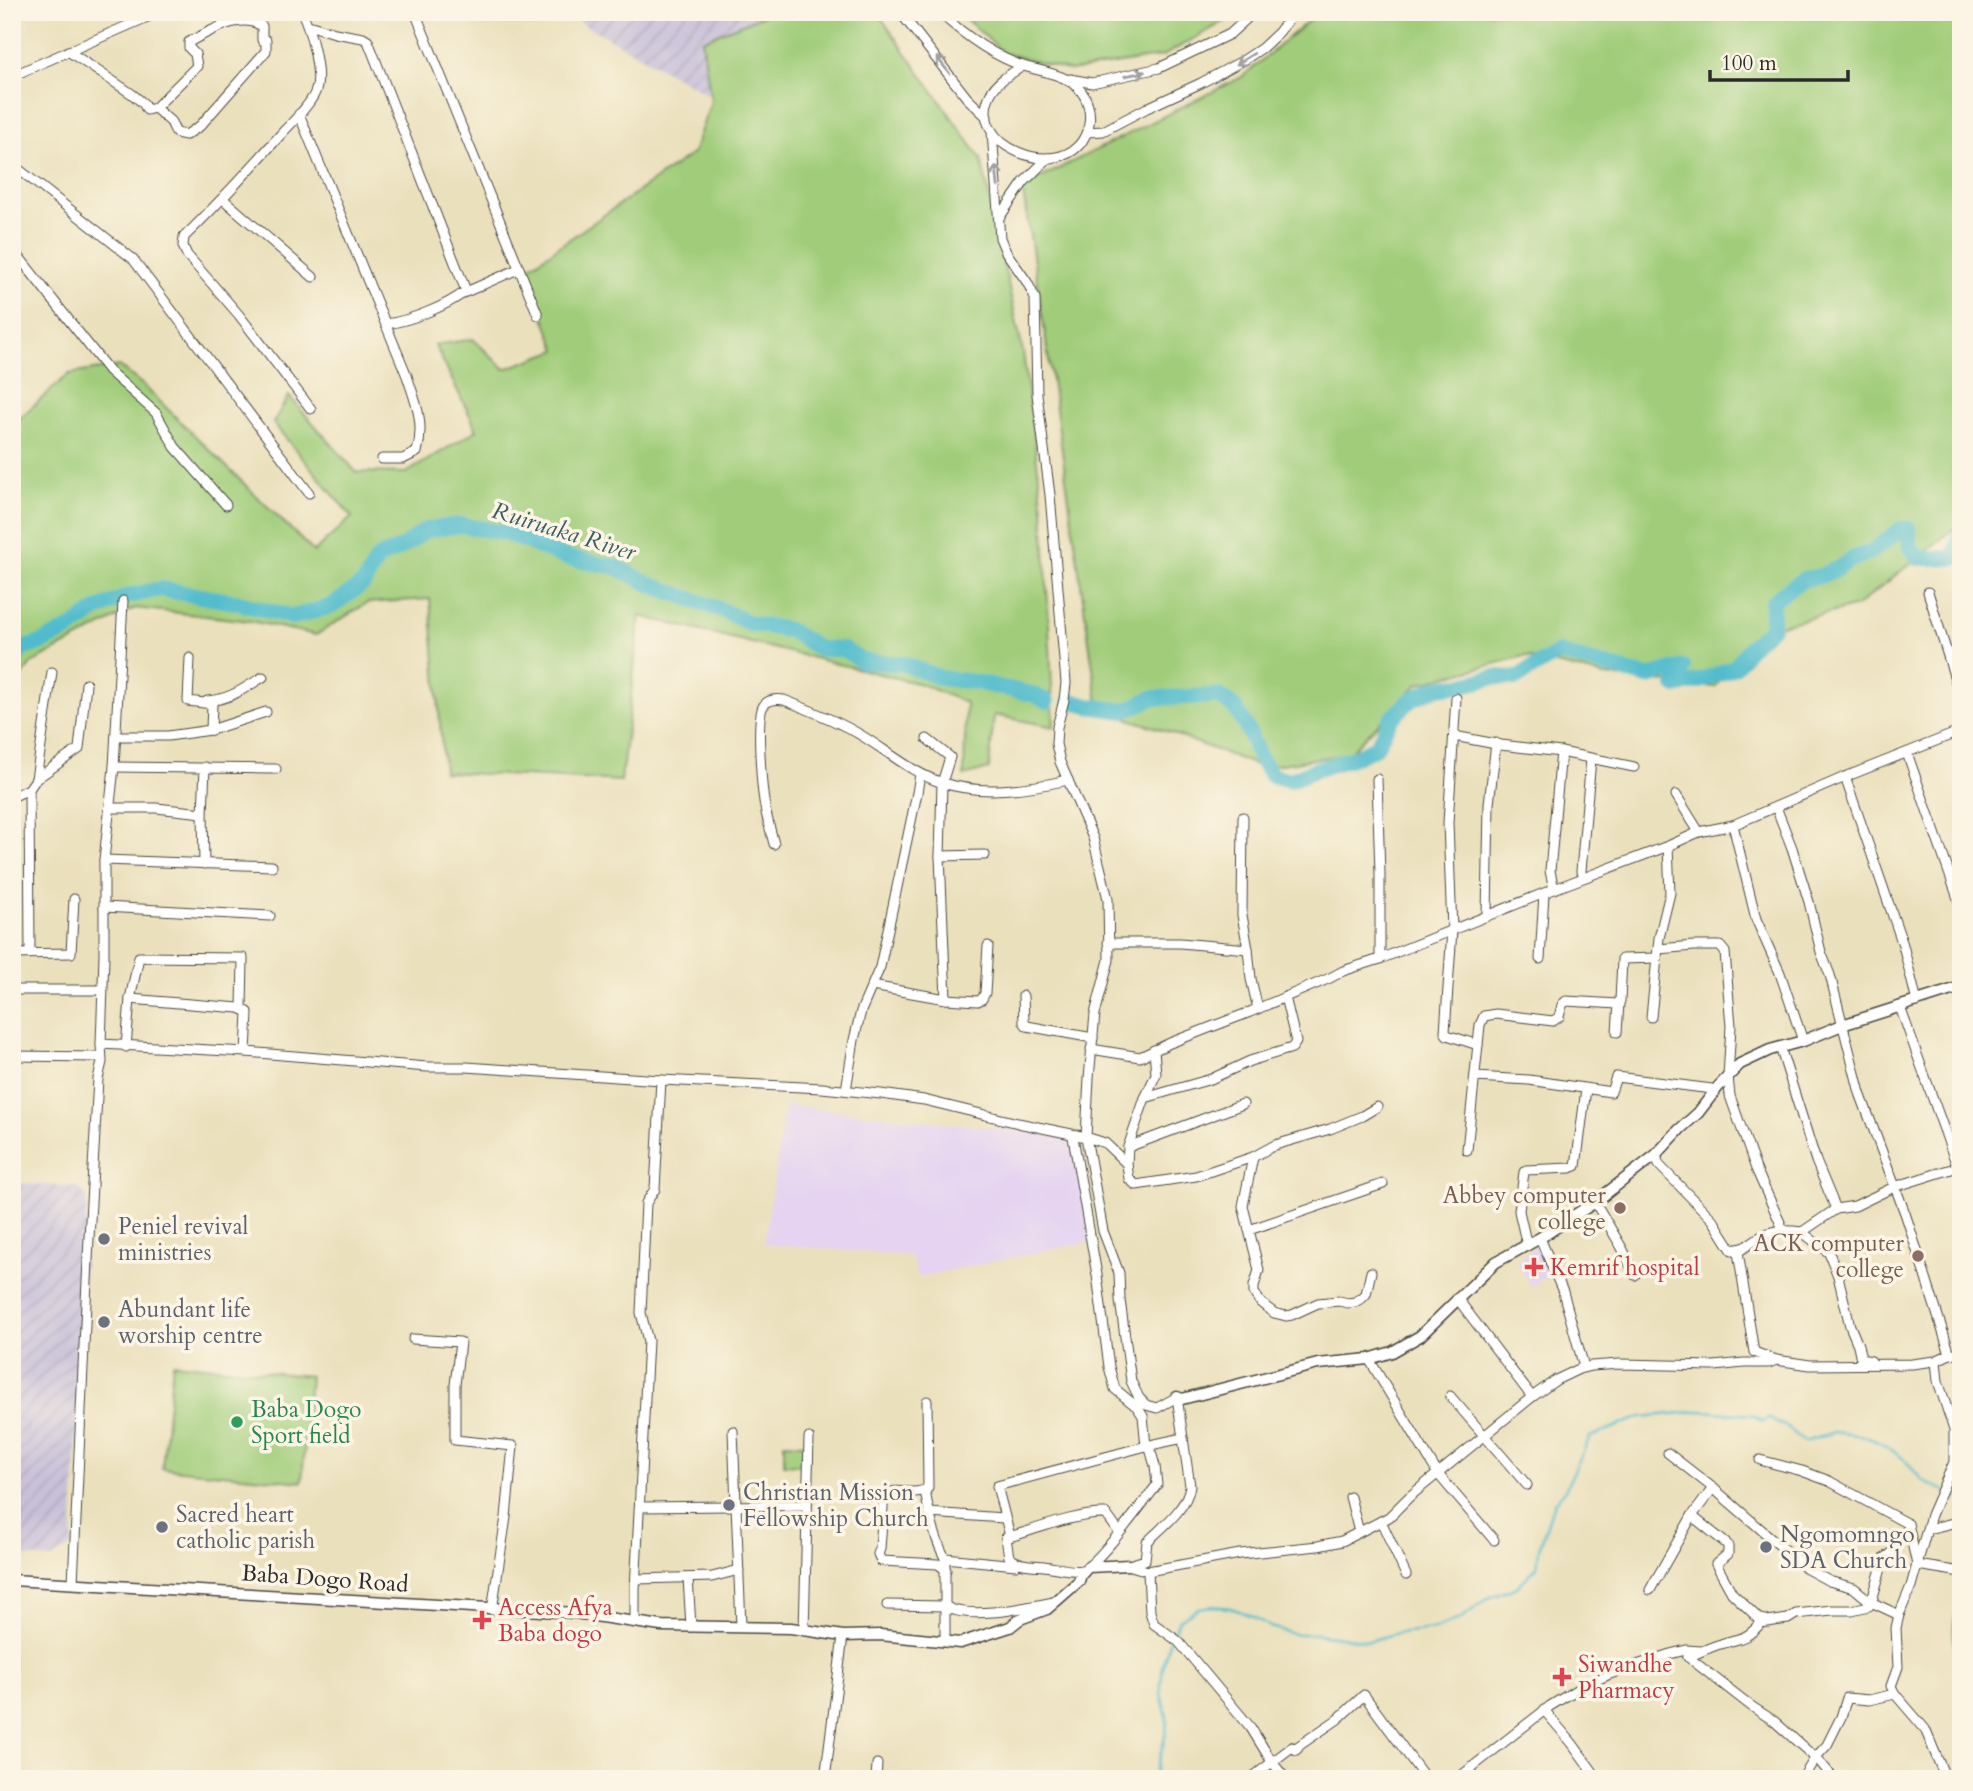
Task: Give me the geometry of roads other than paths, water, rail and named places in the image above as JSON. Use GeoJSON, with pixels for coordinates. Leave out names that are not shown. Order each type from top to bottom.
{"type":"FeatureCollection","features":[{"type":"Feature","properties":{"kind":"street"},"geometry":{"type":"LineString","coordinates":[[12,76],[159,12]]}},
{"type":"Feature","properties":{"kind":"street"},"geometry":{"type":"LineString","coordinates":[[302,12],[308,25],[318,81],[314,95],[223,199],[184,237],[183,246],[187,255],[239,315],[311,409]]}},
{"type":"Feature","properties":{"kind":"street"},"geometry":{"type":"LineString","coordinates":[[415,12],[538,315]]}},
{"type":"Feature","properties":{"kind":"street"},"geometry":{"type":"LineString","coordinates":[[900,12],[967,98],[987,117]]}},
{"type":"Feature","properties":{"kind":"street"},"geometry":{"type":"LineString","coordinates":[[939,12],[1005,60],[1068,79],[1092,83],[1159,68],[1230,34],[1254,12]]}},
{"type":"Feature","properties":{"kind":"street"},"geometry":{"type":"LineString","coordinates":[[1087,132],[1103,131],[1244,60],[1279,32],[1294,12]]}},
{"type":"Feature","properties":{"kind":"street"},"geometry":{"type":"LineString","coordinates":[[68,51],[132,94],[147,110],[155,108],[197,66],[195,54],[188,48],[190,41],[236,21],[246,20],[262,26],[262,40],[267,40],[266,51],[201,127],[186,135],[176,133],[171,122],[155,108]]}},
{"type":"Feature","properties":{"kind":"street"},"geometry":{"type":"LineString","coordinates":[[308,25],[368,41],[466,292]]}},
{"type":"Feature","properties":{"kind":"street"},"geometry":{"type":"LineString","coordinates":[[1023,66],[1007,76],[990,94],[987,117],[992,132],[1000,238],[1035,299],[1037,394],[1050,495],[1066,683],[1056,744],[1060,762],[1093,838],[1108,899],[1108,960],[1095,1014],[1086,1137],[1103,1231],[1119,1273],[1119,1300],[1133,1389],[1146,1405],[1157,1408],[1177,1397],[1182,1399],[1318,1364],[1369,1359],[1392,1352],[1420,1336],[1496,1262],[1541,1238],[1656,1155],[1740,1065],[1780,1047],[1842,1025],[1961,987]]}},
{"type":"Feature","properties":{"kind":"street"},"geometry":{"type":"LineString","coordinates":[[992,132],[1016,152],[1048,158],[1070,152],[1082,143],[1090,117],[1087,103],[1079,89],[1068,79]]}},
{"type":"Feature","properties":{"kind":"street"},"geometry":{"type":"LineString","coordinates":[[299,114],[407,376],[421,422],[417,452],[403,460],[383,460]]}},
{"type":"Feature","properties":{"kind":"street"},"geometry":{"type":"LineString","coordinates":[[998,219],[1024,182],[1048,158]]}},
{"type":"Feature","properties":{"kind":"street"},"geometry":{"type":"LineString","coordinates":[[12,164],[133,259],[309,494]]}},
{"type":"Feature","properties":{"kind":"street"},"geometry":{"type":"LineString","coordinates":[[223,199],[313,277]]}},
{"type":"Feature","properties":{"kind":"street"},"geometry":{"type":"LineString","coordinates":[[12,248],[109,371],[156,413],[175,447],[226,505]]}},
{"type":"Feature","properties":{"kind":"street"},"geometry":{"type":"LineString","coordinates":[[386,324],[426,314],[466,292],[518,269]]}},
{"type":"Feature","properties":{"kind":"street"},"geometry":{"type":"LineString","coordinates":[[1928,592],[1961,698]]}},
{"type":"Feature","properties":{"kind":"street"},"geometry":{"type":"LineString","coordinates":[[74,1583],[89,1238],[101,1057],[104,860],[114,767],[123,601]]}},
{"type":"Feature","properties":{"kind":"street"},"geometry":{"type":"LineString","coordinates":[[188,701],[190,658]]}},
{"type":"Feature","properties":{"kind":"street"},"geometry":{"type":"LineString","coordinates":[[36,779],[52,672]]}},
{"type":"Feature","properties":{"kind":"street"},"geometry":{"type":"LineString","coordinates":[[188,701],[219,701],[263,677]]}},
{"type":"Feature","properties":{"kind":"street"},"geometry":{"type":"LineString","coordinates":[[12,797],[29,789],[36,779],[79,749],[86,684]]}},
{"type":"Feature","properties":{"kind":"street"},"geometry":{"type":"LineString","coordinates":[[1456,698],[1448,823],[1452,930],[1445,1032],[1478,1045]]}},
{"type":"Feature","properties":{"kind":"street"},"geometry":{"type":"LineString","coordinates":[[774,844],[765,808],[761,763],[761,712],[765,703],[771,700],[784,700],[852,730],[920,774],[942,783],[980,791],[1033,787],[1068,780]]}},
{"type":"Feature","properties":{"kind":"street"},"geometry":{"type":"LineString","coordinates":[[188,701],[212,704],[211,730]]}},
{"type":"Feature","properties":{"kind":"street"},"geometry":{"type":"LineString","coordinates":[[116,736],[168,736],[211,730],[266,712]]}},
{"type":"Feature","properties":{"kind":"street"},"geometry":{"type":"LineString","coordinates":[[1091,1049],[1140,1058],[1343,971],[1380,959],[1699,832],[1733,825],[1961,731]]}},
{"type":"Feature","properties":{"kind":"street"},"geometry":{"type":"LineString","coordinates":[[1454,736],[1561,752],[1634,767]]}},
{"type":"Feature","properties":{"kind":"street"},"geometry":{"type":"LineString","coordinates":[[927,739],[950,757],[942,783],[940,856],[946,999]]}},
{"type":"Feature","properties":{"kind":"street"},"geometry":{"type":"LineString","coordinates":[[1487,916],[1489,804],[1496,743]]}},
{"type":"Feature","properties":{"kind":"street"},"geometry":{"type":"LineString","coordinates":[[1554,889],[1550,872],[1561,752]]}},
{"type":"Feature","properties":{"kind":"street"},"geometry":{"type":"LineString","coordinates":[[1907,752],[1961,907]]}},
{"type":"Feature","properties":{"kind":"street"},"geometry":{"type":"LineString","coordinates":[[1581,871],[1591,759]]}},
{"type":"Feature","properties":{"kind":"street"},"geometry":{"type":"LineString","coordinates":[[114,767],[275,769]]}},
{"type":"Feature","properties":{"kind":"street"},"geometry":{"type":"LineString","coordinates":[[204,864],[205,767]]}},
{"type":"Feature","properties":{"kind":"street"},"geometry":{"type":"LineString","coordinates":[[846,1090],[861,1011],[880,967],[888,933],[920,774]]}},
{"type":"Feature","properties":{"kind":"street"},"geometry":{"type":"LineString","coordinates":[[1845,777],[1903,945],[1917,1002]]}},
{"type":"Feature","properties":{"kind":"street"},"geometry":{"type":"LineString","coordinates":[[1377,779],[1380,959]]}},
{"type":"Feature","properties":{"kind":"street"},"geometry":{"type":"LineString","coordinates":[[29,789],[30,953]]}},
{"type":"Feature","properties":{"kind":"street"},"geometry":{"type":"LineString","coordinates":[[1675,795],[1699,832]]}},
{"type":"Feature","properties":{"kind":"street"},"geometry":{"type":"LineString","coordinates":[[1776,807],[1809,902],[1860,1093],[1906,1216],[1950,1354]]}},
{"type":"Feature","properties":{"kind":"street"},"geometry":{"type":"LineString","coordinates":[[110,808],[156,808],[203,813]]}},
{"type":"Feature","properties":{"kind":"street"},"geometry":{"type":"LineString","coordinates":[[1243,817],[1242,915],[1258,1009]]}},
{"type":"Feature","properties":{"kind":"street"},"geometry":{"type":"LineString","coordinates":[[1733,825],[1756,919],[1780,972],[1803,1041]]}},
{"type":"Feature","properties":{"kind":"street"},"geometry":{"type":"LineString","coordinates":[[1651,1017],[1658,953],[1670,893],[1668,846]]}},
{"type":"Feature","properties":{"kind":"street"},"geometry":{"type":"LineString","coordinates":[[940,856],[985,855]]}},
{"type":"Feature","properties":{"kind":"street"},"geometry":{"type":"LineString","coordinates":[[104,860],[272,866]]}},
{"type":"Feature","properties":{"kind":"street"},"geometry":{"type":"LineString","coordinates":[[1540,959],[1544,894]]}},
{"type":"Feature","properties":{"kind":"street"},"geometry":{"type":"LineString","coordinates":[[12,954],[71,953],[74,899]]}},
{"type":"Feature","properties":{"kind":"street"},"geometry":{"type":"LineString","coordinates":[[104,907],[270,916]]}},
{"type":"Feature","properties":{"kind":"street"},"geometry":{"type":"LineString","coordinates":[[1108,943],[1180,943],[1248,949]]}},
{"type":"Feature","properties":{"kind":"street"},"geometry":{"type":"LineString","coordinates":[[872,986],[946,999],[978,1001],[985,993],[988,946]]}},
{"type":"Feature","properties":{"kind":"street"},"geometry":{"type":"LineString","coordinates":[[1617,1032],[1622,959],[1694,946],[1720,946],[1725,952],[1731,1027],[1728,1077],[1730,1097],[1756,1169],[1783,1229]]}},
{"type":"Feature","properties":{"kind":"street"},"geometry":{"type":"LineString","coordinates":[[126,1047],[130,999],[139,957],[243,958],[242,1009]]}},
{"type":"Feature","properties":{"kind":"street"},"geometry":{"type":"LineString","coordinates":[[12,990],[102,990]]}},
{"type":"Feature","properties":{"kind":"street"},"geometry":{"type":"LineString","coordinates":[[1023,996],[1024,1022],[1027,1027],[1093,1038]]}},
{"type":"Feature","properties":{"kind":"street"},"geometry":{"type":"LineString","coordinates":[[1145,1098],[1212,1079],[1250,1061],[1292,1048],[1297,1042],[1285,997]]}},
{"type":"Feature","properties":{"kind":"street"},"geometry":{"type":"LineString","coordinates":[[130,999],[242,1009],[248,1012],[246,1052]]}},
{"type":"Feature","properties":{"kind":"street"},"geometry":{"type":"LineString","coordinates":[[1467,1150],[1481,1019],[1488,1014],[1553,1021],[1559,1017],[1562,1004],[1566,1001],[1619,1003]]}},
{"type":"Feature","properties":{"kind":"street"},"geometry":{"type":"LineString","coordinates":[[1900,1007],[1961,1177]]}},
{"type":"Feature","properties":{"kind":"street"},"geometry":{"type":"LineString","coordinates":[[101,1044],[246,1052],[427,1067],[466,1067],[846,1090],[924,1100],[1086,1137],[1105,1143],[1127,1164]]}},
{"type":"Feature","properties":{"kind":"street"},"geometry":{"type":"LineString","coordinates":[[1780,1047],[1816,1161],[1836,1209]]}},
{"type":"Feature","properties":{"kind":"street"},"geometry":{"type":"LineString","coordinates":[[1154,1050],[1156,1074],[1128,1147],[1129,1179],[1136,1185],[1196,1176],[1253,1157],[1275,1145],[1330,1129],[1377,1107]]}},
{"type":"Feature","properties":{"kind":"street"},"geometry":{"type":"LineString","coordinates":[[12,1056],[101,1057]]}},
{"type":"Feature","properties":{"kind":"street"},"geometry":{"type":"LineString","coordinates":[[1475,1077],[1529,1080],[1612,1092],[1616,1077],[1712,1088]]}},
{"type":"Feature","properties":{"kind":"street"},"geometry":{"type":"LineString","coordinates":[[635,1622],[648,1342],[641,1312],[646,1203],[655,1189],[661,1080]]}},
{"type":"Feature","properties":{"kind":"street"},"geometry":{"type":"LineString","coordinates":[[1527,1246],[1520,1210],[1524,1172],[1576,1166],[1586,1089]]}},
{"type":"Feature","properties":{"kind":"street"},"geometry":{"type":"LineString","coordinates":[[1128,1147],[1243,1104]]}},
{"type":"Feature","properties":{"kind":"street"},"geometry":{"type":"LineString","coordinates":[[1073,1137],[1097,1275],[1109,1367],[1115,1389],[1137,1407],[1143,1416],[1157,1485],[1088,1567]]}},
{"type":"Feature","properties":{"kind":"street"},"geometry":{"type":"LineString","coordinates":[[1656,1155],[1659,1165],[1713,1220],[1732,1251],[1740,1250],[1760,1235],[1783,1229],[1802,1232],[1829,1253],[1861,1359],[1884,1364]]}},
{"type":"Feature","properties":{"kind":"street"},"geometry":{"type":"LineString","coordinates":[[1253,1157],[1243,1206],[1259,1270],[1254,1293],[1261,1303],[1274,1313],[1286,1316],[1318,1303],[1359,1301],[1366,1294],[1371,1272]]}},
{"type":"Feature","properties":{"kind":"street"},"geometry":{"type":"LineString","coordinates":[[1802,1232],[1836,1209],[1855,1206],[1894,1187],[1958,1167]]}},
{"type":"Feature","properties":{"kind":"street"},"geometry":{"type":"LineString","coordinates":[[1249,1230],[1383,1184]]}},
{"type":"Feature","properties":{"kind":"street"},"geometry":{"type":"LineString","coordinates":[[1594,1202],[1635,1275]]}},
{"type":"Feature","properties":{"kind":"street"},"geometry":{"type":"LineString","coordinates":[[1541,1238],[1563,1292],[1584,1367]]}},
{"type":"Feature","properties":{"kind":"street"},"geometry":{"type":"LineString","coordinates":[[1740,1250],[1754,1352],[1776,1360],[1810,1365],[1912,1364],[1936,1361],[1961,1352]]}},
{"type":"Feature","properties":{"kind":"street"},"geometry":{"type":"LineString","coordinates":[[1457,1298],[1532,1397]]}},
{"type":"Feature","properties":{"kind":"street"},"geometry":{"type":"LineString","coordinates":[[414,1339],[460,1342],[455,1385],[455,1440],[513,1446],[492,1610]]}},
{"type":"Feature","properties":{"kind":"street"},"geometry":{"type":"LineString","coordinates":[[1369,1359],[1438,1474],[1494,1540]]}},
{"type":"Feature","properties":{"kind":"street"},"geometry":{"type":"LineString","coordinates":[[1129,1565],[1148,1570],[1240,1554],[1342,1541],[1397,1510],[1409,1497],[1532,1397],[1556,1380],[1584,1367],[1609,1364],[1714,1366],[1769,1363],[1776,1360]]}},
{"type":"Feature","properties":{"kind":"street"},"geometry":{"type":"LineString","coordinates":[[1936,1361],[1938,1381],[1954,1430],[1954,1462],[1931,1515],[1899,1615],[1896,1628],[1898,1667],[1891,1686],[1895,1695],[1925,1729],[1946,1779]]}},
{"type":"Feature","properties":{"kind":"street"},"geometry":{"type":"LineString","coordinates":[[1450,1396],[1527,1485]]}},
{"type":"Feature","properties":{"kind":"street"},"geometry":{"type":"LineString","coordinates":[[945,1558],[1079,1571],[1088,1567],[1129,1565],[1145,1560],[1147,1542],[1180,1510],[1188,1497],[1189,1486],[1177,1397]]}},
{"type":"Feature","properties":{"kind":"street"},"geometry":{"type":"LineString","coordinates":[[927,1401],[929,1482],[925,1491],[929,1513],[945,1558],[945,1641]]}},
{"type":"Feature","properties":{"kind":"street"},"geometry":{"type":"LineString","coordinates":[[733,1431],[741,1626]]}},
{"type":"Feature","properties":{"kind":"street"},"geometry":{"type":"LineString","coordinates":[[804,1631],[809,1438]]}},
{"type":"Feature","properties":{"kind":"street"},"geometry":{"type":"LineString","coordinates":[[1006,1538],[1010,1536],[997,1486],[1183,1438]]}},
{"type":"Feature","properties":{"kind":"street"},"geometry":{"type":"LineString","coordinates":[[1668,1453],[1807,1569],[1829,1581],[1854,1588],[1871,1602],[1899,1615]]}},
{"type":"Feature","properties":{"kind":"street"},"geometry":{"type":"LineString","coordinates":[[1760,1460],[1829,1481],[1908,1524],[1917,1564]]}},
{"type":"Feature","properties":{"kind":"street"},"geometry":{"type":"LineString","coordinates":[[1650,1590],[1692,1516],[1713,1488]]}},
{"type":"Feature","properties":{"kind":"street"},"geometry":{"type":"LineString","coordinates":[[925,1491],[889,1491],[884,1494],[878,1555],[881,1561],[938,1564],[946,1570]]}},
{"type":"Feature","properties":{"kind":"street"},"geometry":{"type":"LineString","coordinates":[[1350,1497],[1359,1532]]}},
{"type":"Feature","properties":{"kind":"street"},"geometry":{"type":"LineString","coordinates":[[640,1507],[806,1505]]}},
{"type":"Feature","properties":{"kind":"street"},"geometry":{"type":"LineString","coordinates":[[929,1513],[1004,1518]]}},
{"type":"Feature","properties":{"kind":"street"},"geometry":{"type":"LineString","coordinates":[[1006,1538],[1075,1518],[1099,1514],[1106,1514],[1119,1532]]}},
{"type":"Feature","properties":{"kind":"street"},"geometry":{"type":"LineString","coordinates":[[1692,1516],[1728,1545],[1728,1554],[1716,1564],[1732,1593],[1759,1619],[1779,1620]]}},
{"type":"Feature","properties":{"kind":"street"},"geometry":{"type":"LineString","coordinates":[[1381,1521],[1406,1575]]}},
{"type":"Feature","properties":{"kind":"street"},"geometry":{"type":"LineString","coordinates":[[1928,1529],[1961,1521]]}},
{"type":"Feature","properties":{"kind":"street"},"geometry":{"type":"LineString","coordinates":[[1457,1779],[1545,1710],[1581,1687],[1610,1674],[1736,1641],[1750,1635],[1761,1623],[1788,1619],[1796,1614],[1852,1610],[1869,1606],[1885,1558],[1893,1552],[1896,1542],[1907,1535],[1908,1524]]}},
{"type":"Feature","properties":{"kind":"street"},"geometry":{"type":"LineString","coordinates":[[1006,1538],[1011,1560],[1032,1566]]}},
{"type":"Feature","properties":{"kind":"street"},"geometry":{"type":"LineString","coordinates":[[1917,1564],[1961,1572]]}},
{"type":"Feature","properties":{"kind":"street","name":"Baba Dogo Road"},"geometry":{"type":"LineString","coordinates":[[12,1580],[575,1613],[661,1626],[790,1628],[844,1636],[880,1635],[960,1643],[1010,1627],[1020,1619],[1047,1609],[1079,1581],[1088,1567]]}},
{"type":"Feature","properties":{"kind":"street"},"geometry":{"type":"LineString","coordinates":[[636,1579],[712,1577],[738,1570]]}},
{"type":"Feature","properties":{"kind":"street"},"geometry":{"type":"LineString","coordinates":[[1148,1570],[1148,1590],[1154,1624],[1178,1641],[1251,1728],[1286,1779]]}},
{"type":"Feature","properties":{"kind":"street"},"geometry":{"type":"LineString","coordinates":[[688,1578],[691,1626]]}},
{"type":"Feature","properties":{"kind":"street"},"geometry":{"type":"LineString","coordinates":[[887,1605],[945,1606],[953,1611],[1000,1612],[1054,1602]]}},
{"type":"Feature","properties":{"kind":"street"},"geometry":{"type":"LineString","coordinates":[[825,1779],[844,1636]]}},
{"type":"Feature","properties":{"kind":"street"},"geometry":{"type":"LineString","coordinates":[[1687,1653],[1751,1706],[1774,1721],[1821,1763],[1816,1757]]}},
{"type":"Feature","properties":{"kind":"street"},"geometry":{"type":"LineString","coordinates":[[1250,1779],[1292,1747],[1296,1750],[1338,1719],[1364,1695],[1426,1779]]}},
{"type":"Feature","properties":{"kind":"street"},"geometry":{"type":"LineString","coordinates":[[1802,1779],[1827,1745],[1847,1698],[1869,1700],[1895,1695]]}},
{"type":"Feature","properties":{"kind":"street"},"geometry":{"type":"LineString","coordinates":[[1545,1710],[1598,1779]]}},
{"type":"Feature","properties":{"kind":"street"},"geometry":{"type":"LineString","coordinates":[[1816,1757],[1834,1779]]}},
{"type":"Feature","properties":{"kind":"street"},"geometry":{"type":"LineString","coordinates":[[876,1779],[877,1764]]}},
{"type":"Feature","properties":{"kind":"water"},"geometry":{"type":"Polygon","coordinates":[[[1961,1601],[1961,1674],[1954,1628],[1961,1601]]]}},
{"type":"Feature","properties":{"kind":"waterway","name":"Ruiruaka River"},"geometry":{"type":"LineString","coordinates":[[12,660],[22,649],[71,628],[98,609],[128,596],[161,589],[235,602],[293,617],[332,606],[364,583],[378,558],[404,546],[426,530],[461,525],[506,533],[567,558],[616,567],[651,585],[722,610],[751,624],[789,630],[820,649],[843,649],[862,661],[904,664],[941,678],[1032,694],[1047,701]]}},
{"type":"Feature","properties":{"kind":"waterway","name":"Ruiruaka River"},"geometry":{"type":"LineString","coordinates":[[1071,701],[1124,711],[1152,698],[1219,696],[1235,708],[1271,775],[1291,780],[1376,747],[1391,719],[1412,699],[1435,688],[1463,685],[1494,677],[1516,678],[1558,653],[1648,677],[1683,667],[1675,686],[1700,681],[1736,666],[1750,647],[1772,627],[1772,603],[1804,579],[1837,569],[1872,551],[1901,529],[1909,529],[1910,547],[1918,558],[1954,558],[1961,534]]}},
{"type":"Feature","properties":{"kind":"waterway"},"geometry":{"type":"LineString","coordinates":[[1173,1633],[1179,1620],[1198,1608],[1212,1606],[1231,1608],[1270,1627],[1294,1634],[1318,1634],[1369,1641],[1397,1633],[1434,1629],[1460,1619],[1489,1598],[1517,1587],[1537,1567],[1539,1549],[1554,1503],[1565,1490],[1590,1437],[1641,1417],[1702,1411],[1753,1415],[1763,1422],[1768,1418],[1784,1425],[1805,1442],[1834,1432],[1864,1436],[1885,1445],[1904,1459],[1922,1480],[1961,1499]]}},
{"type":"Feature","properties":{"kind":"waterway"},"geometry":{"type":"LineString","coordinates":[[1154,1779],[1167,1727],[1161,1686],[1170,1639]]}},
{"type":"Feature","properties":{"kind":"place","name":"Abbey computer college"},"geometry":{"type":"Point","coordinates":[1620,1208]}},
{"type":"Feature","properties":{"kind":"place","name":"Peniel revival ministries"},"geometry":{"type":"Point","coordinates":[104,1239]}},
{"type":"Feature","properties":{"kind":"place","name":"ACK computer college"},"geometry":{"type":"Point","coordinates":[1918,1256]}},
{"type":"Feature","properties":{"kind":"place","name":"Kemrif hospital"},"geometry":{"type":"Point","coordinates":[1534,1267]}},
{"type":"Feature","properties":{"kind":"place","name":"Abundant life worship centre"},"geometry":{"type":"Point","coordinates":[104,1322]}},
{"type":"Feature","properties":{"kind":"place","name":"Baba Dogo Sport field"},"geometry":{"type":"Point","coordinates":[237,1422]}},
{"type":"Feature","properties":{"kind":"place","name":"Christian Mission Fellowship Church"},"geometry":{"type":"Point","coordinates":[729,1505]}},
{"type":"Feature","properties":{"kind":"place","name":"Sacred heart catholic parish"},"geometry":{"type":"Point","coordinates":[162,1527]}},
{"type":"Feature","properties":{"kind":"place","name":"Ngomomngo SDA Church"},"geometry":{"type":"Point","coordinates":[1766,1547]}},
{"type":"Feature","properties":{"kind":"place","name":"Access Afya Baba dogo"},"geometry":{"type":"Point","coordinates":[482,1620]}},
{"type":"Feature","properties":{"kind":"place","name":"Siwandhe Pharmacy"},"geometry":{"type":"Point","coordinates":[1562,1677]}}]}
